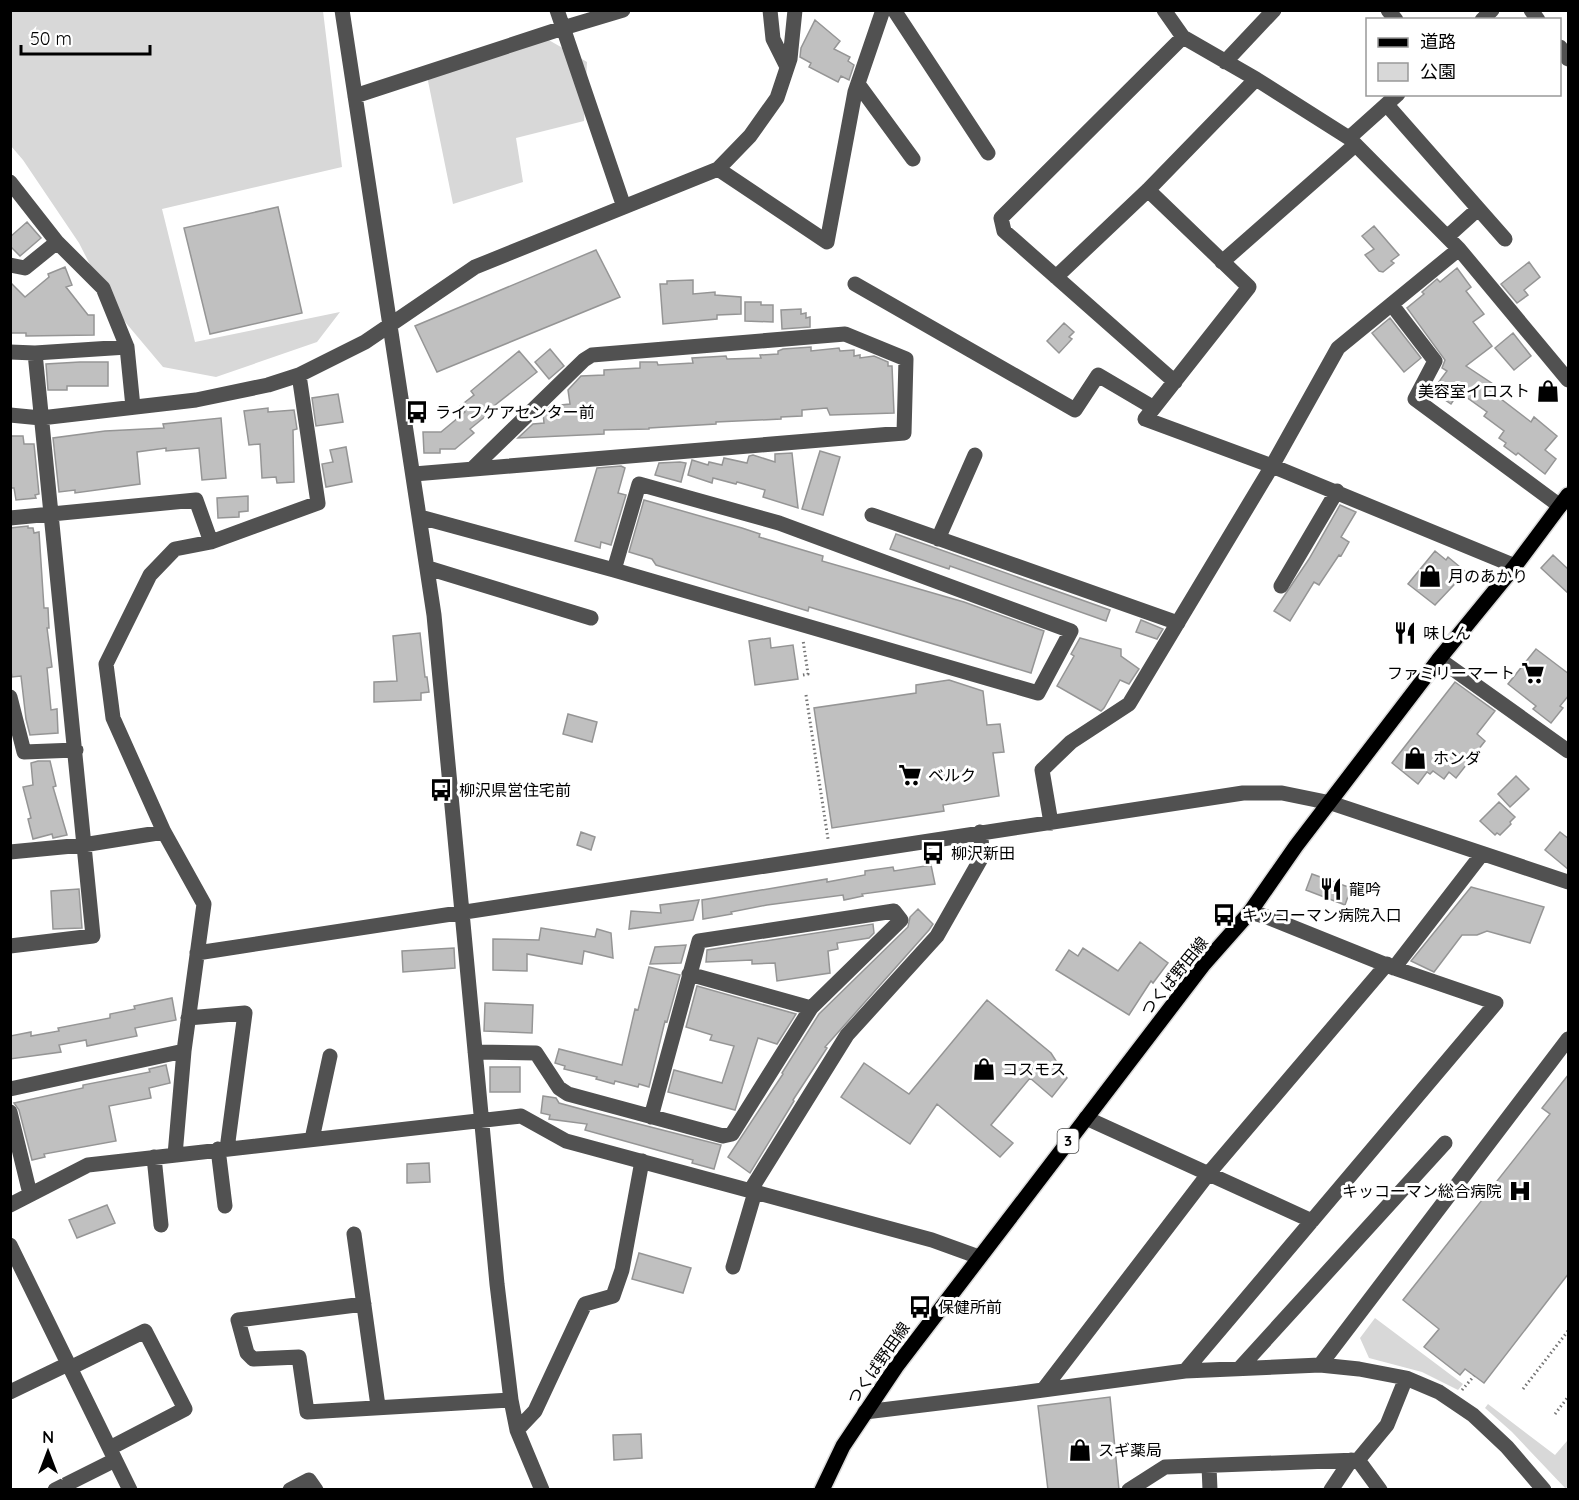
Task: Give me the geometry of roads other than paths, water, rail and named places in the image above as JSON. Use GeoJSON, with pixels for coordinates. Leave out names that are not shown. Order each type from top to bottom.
{"type":"FeatureCollection","features":[{"type":"Feature","properties":{"kind":"main road","name":"つくば野田線"},"geometry":{"type":"LineString","coordinates":[[822,1490],[843,1446],[896,1366],[1204,964],[1250,912],[1296,846],[1331,803],[1439,658],[1515,566],[1564,501]]}},
{"type":"Feature","properties":{"kind":"street"},"geometry":{"type":"LineString","coordinates":[[342,10],[428,568],[463,912],[497,1284],[511,1400],[517,1430],[542,1490]]}},
{"type":"Feature","properties":{"kind":"street"},"geometry":{"type":"LineString","coordinates":[[557,10],[624,207]]}},
{"type":"Feature","properties":{"kind":"street"},"geometry":{"type":"LineString","coordinates":[[355,96],[623,10]]}},
{"type":"Feature","properties":{"kind":"street"},"geometry":{"type":"LineString","coordinates":[[770,10],[773,39],[788,67]]}},
{"type":"Feature","properties":{"kind":"street"},"geometry":{"type":"LineString","coordinates":[[10,416],[41,418],[196,400],[234,393],[299,375],[365,342],[474,267],[718,169],[750,136],[777,98],[790,59],[795,10]]}},
{"type":"Feature","properties":{"kind":"street"},"geometry":{"type":"LineString","coordinates":[[718,169],[827,242],[858,84],[883,10]]}},
{"type":"Feature","properties":{"kind":"street"},"geometry":{"type":"LineString","coordinates":[[894,10],[988,153]]}},
{"type":"Feature","properties":{"kind":"street"},"geometry":{"type":"LineString","coordinates":[[1164,10],[1183,37],[1256,79],[1352,141],[1459,249],[1569,380]]}},
{"type":"Feature","properties":{"kind":"street"},"geometry":{"type":"LineString","coordinates":[[1225,62],[1274,10]]}},
{"type":"Feature","properties":{"kind":"street"},"geometry":{"type":"LineString","coordinates":[[1175,382],[1004,231],[1001,218],[1183,37]]}},
{"type":"Feature","properties":{"kind":"street"},"geometry":{"type":"LineString","coordinates":[[1056,277],[1149,190],[1256,79]]}},
{"type":"Feature","properties":{"kind":"street"},"geometry":{"type":"LineString","coordinates":[[858,84],[913,159]]}},
{"type":"Feature","properties":{"kind":"street"},"geometry":{"type":"LineString","coordinates":[[1222,262],[1352,141],[1392,100],[1478,208],[1505,238]]}},
{"type":"Feature","properties":{"kind":"street"},"geometry":{"type":"LineString","coordinates":[[10,182],[57,242],[103,288],[128,347],[133,407]]}},
{"type":"Feature","properties":{"kind":"street"},"geometry":{"type":"LineString","coordinates":[[1149,190],[1249,287],[1146,419],[1337,491],[1515,566]]}},
{"type":"Feature","properties":{"kind":"street"},"geometry":{"type":"LineString","coordinates":[[1447,237],[1478,208]]}},
{"type":"Feature","properties":{"kind":"street"},"geometry":{"type":"LineString","coordinates":[[10,265],[25,268],[57,242]]}},
{"type":"Feature","properties":{"kind":"street"},"geometry":{"type":"LineString","coordinates":[[1051,823],[1042,770],[1071,742],[1129,704],[1272,466],[1338,348],[1459,249]]}},
{"type":"Feature","properties":{"kind":"street"},"geometry":{"type":"LineString","coordinates":[[855,284],[1075,410],[1098,375],[1154,408]]}},
{"type":"Feature","properties":{"kind":"street"},"geometry":{"type":"LineString","coordinates":[[1392,305],[1435,361],[1415,399],[1564,501]]}},
{"type":"Feature","properties":{"kind":"street"},"geometry":{"type":"LineString","coordinates":[[414,474],[904,433],[906,359],[845,334],[592,355],[584,360],[472,468]]}},
{"type":"Feature","properties":{"kind":"street"},"geometry":{"type":"LineString","coordinates":[[10,352],[35,353],[128,347]]}},
{"type":"Feature","properties":{"kind":"street"},"geometry":{"type":"LineString","coordinates":[[10,946],[93,936],[35,353]]}},
{"type":"Feature","properties":{"kind":"street"},"geometry":{"type":"LineString","coordinates":[[175,1155],[184,1051],[204,904],[164,832],[113,718],[106,664],[150,575],[175,549],[211,542],[318,503],[299,375]]}},
{"type":"Feature","properties":{"kind":"street"},"geometry":{"type":"LineString","coordinates":[[938,539],[975,455]]}},
{"type":"Feature","properties":{"kind":"street"},"geometry":{"type":"LineString","coordinates":[[420,517],[614,570],[1038,693],[1071,631],[779,523],[639,484],[614,570]]}},
{"type":"Feature","properties":{"kind":"street"},"geometry":{"type":"LineString","coordinates":[[1281,586],[1337,491]]}},
{"type":"Feature","properties":{"kind":"street"},"geometry":{"type":"LineString","coordinates":[[10,518],[196,501],[211,542]]}},
{"type":"Feature","properties":{"kind":"street"},"geometry":{"type":"LineString","coordinates":[[872,515],[1178,623]]}},
{"type":"Feature","properties":{"kind":"street"},"geometry":{"type":"LineString","coordinates":[[428,568],[591,618]]}},
{"type":"Feature","properties":{"kind":"street"},"geometry":{"type":"LineString","coordinates":[[1439,658],[1569,752]]}},
{"type":"Feature","properties":{"kind":"street"},"geometry":{"type":"LineString","coordinates":[[10,697],[24,752],[76,750]]}},
{"type":"Feature","properties":{"kind":"street"},"geometry":{"type":"LineString","coordinates":[[197,953],[1243,793],[1282,793],[1331,803],[1569,882]]}},
{"type":"Feature","properties":{"kind":"street"},"geometry":{"type":"LineString","coordinates":[[10,852],[83,845],[164,832]]}},
{"type":"Feature","properties":{"kind":"street"},"geometry":{"type":"LineString","coordinates":[[734,1268],[752,1191],[847,1035],[937,936],[983,855],[980,832]]}},
{"type":"Feature","properties":{"kind":"street"},"geometry":{"type":"LineString","coordinates":[[1043,1390],[1209,1173],[1390,966],[1482,854]]}},
{"type":"Feature","properties":{"kind":"street"},"geometry":{"type":"LineString","coordinates":[[475,1052],[536,1053],[559,1088],[568,1094],[651,1117],[723,1136],[732,1134],[811,1008],[901,920],[894,911],[699,941],[651,1117]]}},
{"type":"Feature","properties":{"kind":"street"},"geometry":{"type":"LineString","coordinates":[[1185,1371],[1496,1003],[1390,966],[1250,912]]}},
{"type":"Feature","properties":{"kind":"street"},"geometry":{"type":"LineString","coordinates":[[689,974],[811,1008]]}},
{"type":"Feature","properties":{"kind":"street"},"geometry":{"type":"LineString","coordinates":[[188,1018],[245,1013],[223,1149],[225,1206]]}},
{"type":"Feature","properties":{"kind":"street"},"geometry":{"type":"LineString","coordinates":[[1320,1365],[1569,1039]]}},
{"type":"Feature","properties":{"kind":"street"},"geometry":{"type":"LineString","coordinates":[[10,1089],[184,1051]]}},
{"type":"Feature","properties":{"kind":"street"},"geometry":{"type":"LineString","coordinates":[[312,1139],[330,1056]]}},
{"type":"Feature","properties":{"kind":"street"},"geometry":{"type":"LineString","coordinates":[[10,1113],[30,1194]]}},
{"type":"Feature","properties":{"kind":"street"},"geometry":{"type":"LineString","coordinates":[[10,1205],[88,1165],[521,1116],[566,1140],[932,1240],[979,1257]]}},
{"type":"Feature","properties":{"kind":"street"},"geometry":{"type":"LineString","coordinates":[[1086,1118],[1312,1221]]}},
{"type":"Feature","properties":{"kind":"street"},"geometry":{"type":"LineString","coordinates":[[1239,1369],[1444,1143]]}},
{"type":"Feature","properties":{"kind":"street"},"geometry":{"type":"LineString","coordinates":[[154,1157],[161,1225]]}},
{"type":"Feature","properties":{"kind":"street"},"geometry":{"type":"LineString","coordinates":[[517,1430],[535,1411],[585,1304],[613,1296],[622,1270],[642,1161]]}},
{"type":"Feature","properties":{"kind":"street"},"geometry":{"type":"LineString","coordinates":[[354,1234],[378,1406]]}},
{"type":"Feature","properties":{"kind":"street"},"geometry":{"type":"LineString","coordinates":[[10,1245],[130,1490]]}},
{"type":"Feature","properties":{"kind":"street"},"geometry":{"type":"LineString","coordinates":[[364,1304],[238,1320],[247,1353],[253,1359],[299,1357],[308,1412],[378,1406],[511,1400]]}},
{"type":"Feature","properties":{"kind":"street"},"geometry":{"type":"LineString","coordinates":[[10,1392],[145,1331],[185,1409],[55,1490]]}},
{"type":"Feature","properties":{"kind":"street"},"geometry":{"type":"LineString","coordinates":[[864,1412],[1185,1371],[1320,1365],[1359,1369],[1406,1378],[1439,1392],[1473,1415],[1507,1447],[1544,1490]]}},
{"type":"Feature","properties":{"kind":"street"},"geometry":{"type":"LineString","coordinates":[[1331,1490],[1354,1460],[1387,1425],[1406,1378]]}},
{"type":"Feature","properties":{"kind":"street"},"geometry":{"type":"LineString","coordinates":[[1129,1490],[1165,1467],[1354,1460]]}},
{"type":"Feature","properties":{"kind":"street"},"geometry":{"type":"LineString","coordinates":[[1354,1460],[1380,1490]]}},
{"type":"Feature","properties":{"kind":"street"},"geometry":{"type":"LineString","coordinates":[[1209,1466],[1210,1490]]}},
{"type":"Feature","properties":{"kind":"street"},"geometry":{"type":"LineString","coordinates":[[290,1490],[309,1480],[316,1490]]}},
{"type":"Feature","properties":{"kind":"place","name":"美容室イロスト"},"geometry":{"type":"Point","coordinates":[1548,391]}},
{"type":"Feature","properties":{"kind":"place","name":"ライフケアセンター前"},"geometry":{"type":"Point","coordinates":[417,412]}},
{"type":"Feature","properties":{"kind":"place","name":"月のあかり"},"geometry":{"type":"Point","coordinates":[1430,576]}},
{"type":"Feature","properties":{"kind":"place","name":"味しん"},"geometry":{"type":"Point","coordinates":[1405,633]}},
{"type":"Feature","properties":{"kind":"place","name":"ファミリーマート"},"geometry":{"type":"Point","coordinates":[1533,673]}},
{"type":"Feature","properties":{"kind":"place","name":"ホンダ"},"geometry":{"type":"Point","coordinates":[1415,758]}},
{"type":"Feature","properties":{"kind":"place","name":"ベルク"},"geometry":{"type":"Point","coordinates":[910,775]}},
{"type":"Feature","properties":{"kind":"place","name":"柳沢県営住宅前"},"geometry":{"type":"Point","coordinates":[441,790]}},
{"type":"Feature","properties":{"kind":"place","name":"柳沢新田"},"geometry":{"type":"Point","coordinates":[933,853]}},
{"type":"Feature","properties":{"kind":"place","name":"龍吟"},"geometry":{"type":"Point","coordinates":[1331,889]}},
{"type":"Feature","properties":{"kind":"place","name":"キッコーマン病院入口"},"geometry":{"type":"Point","coordinates":[1224,915]}},
{"type":"Feature","properties":{"kind":"place","name":"コスモス"},"geometry":{"type":"Point","coordinates":[984,1069]}},
{"type":"Feature","properties":{"kind":"place","name":"キッコーマン総合病院"},"geometry":{"type":"Point","coordinates":[1520,1191]}},
{"type":"Feature","properties":{"kind":"place","name":"保健所前"},"geometry":{"type":"Point","coordinates":[920,1307]}},
{"type":"Feature","properties":{"kind":"place","name":"スギ薬局"},"geometry":{"type":"Point","coordinates":[1080,1450]}}]}
